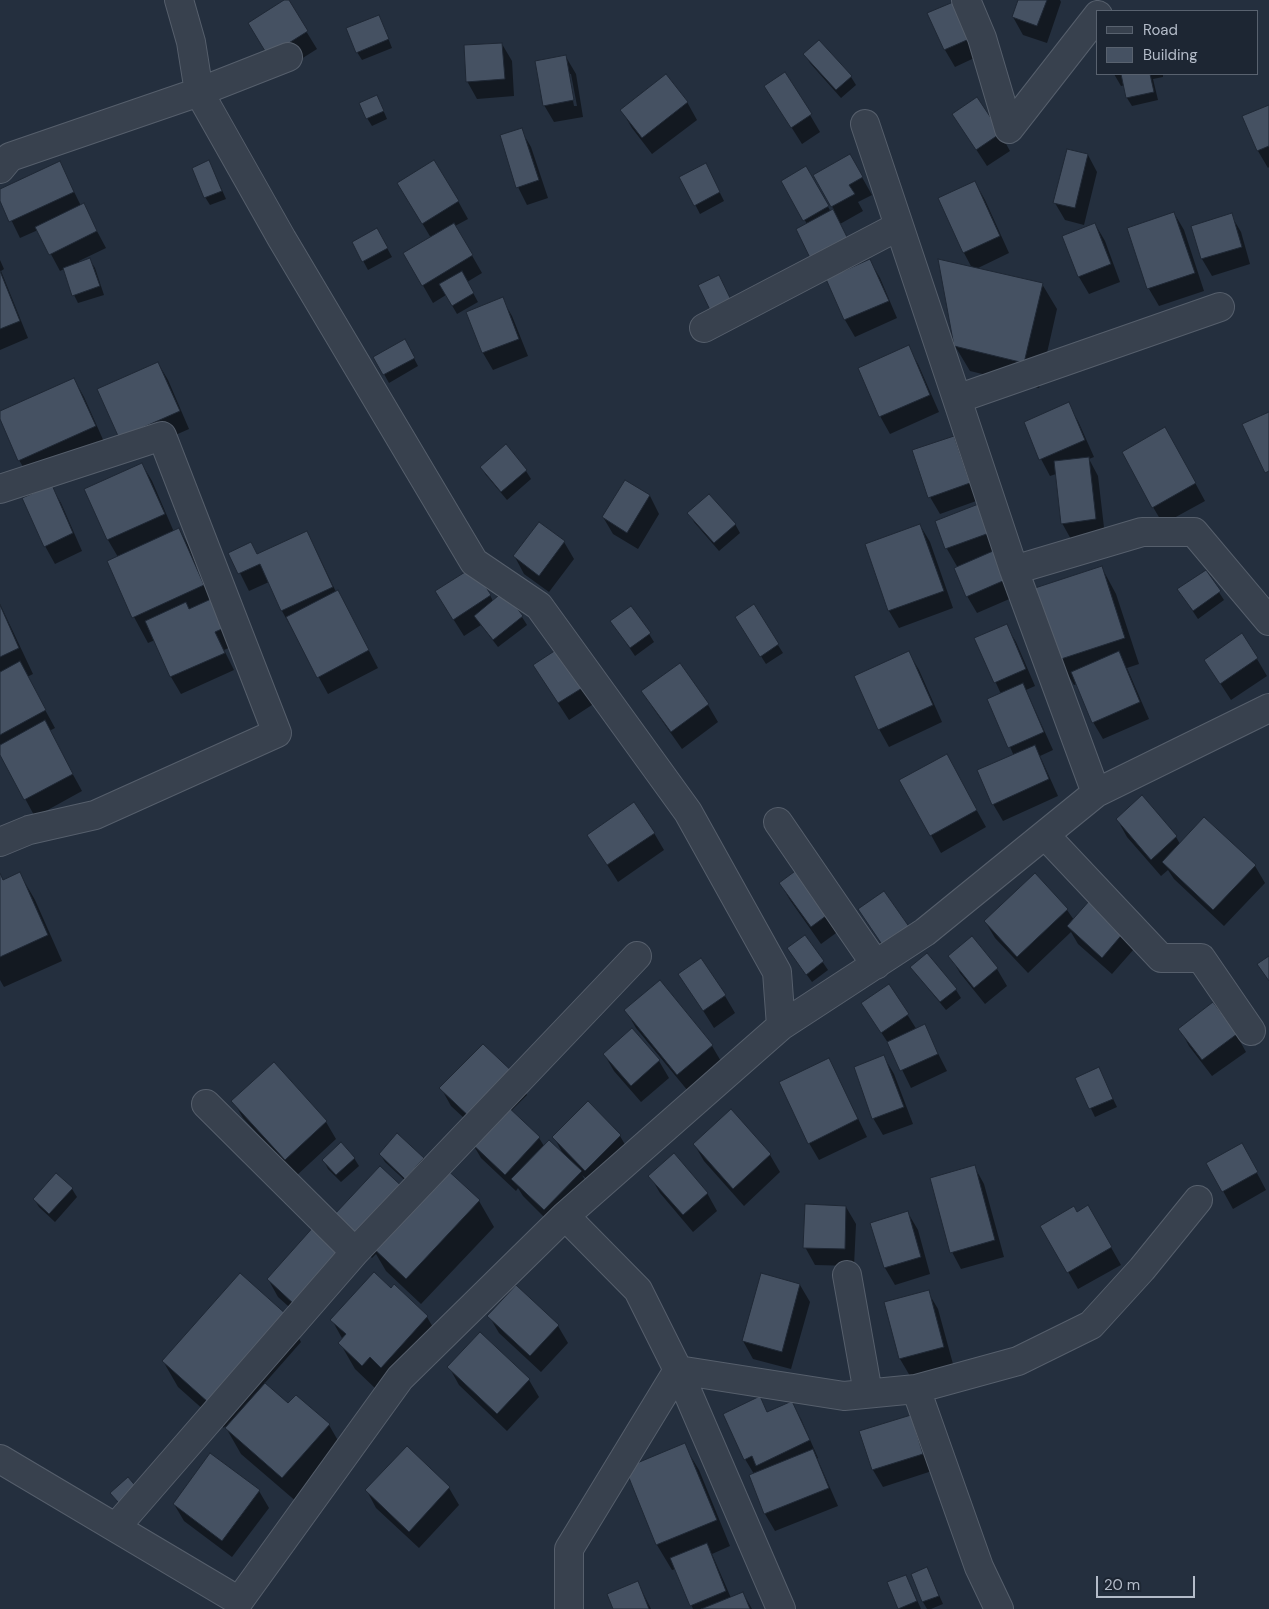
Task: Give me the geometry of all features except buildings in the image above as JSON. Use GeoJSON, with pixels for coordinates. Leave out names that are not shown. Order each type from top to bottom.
{"type":"FeatureCollection","features":[{"type":"Feature","properties":{"kind":"street"},"geometry":{"type":"LineString","coordinates":[[179,0],[191,42],[199,92],[282,239],[474,562],[539,606],[688,812],[777,972],[781,1026]]}},
{"type":"Feature","properties":{"kind":"street"},"geometry":{"type":"LineString","coordinates":[[966,0],[982,38],[1009,129],[1096,18]]}},
{"type":"Feature","properties":{"kind":"street"},"geometry":{"type":"LineString","coordinates":[[0,169],[10,157],[199,92],[288,57]]}},
{"type":"Feature","properties":{"kind":"street"},"geometry":{"type":"LineString","coordinates":[[865,124],[1014,570],[1096,793]]}},
{"type":"Feature","properties":{"kind":"street"},"geometry":{"type":"LineString","coordinates":[[704,328],[899,226]]}},
{"type":"Feature","properties":{"kind":"street"},"geometry":{"type":"LineString","coordinates":[[957,399],[1220,307]]}},
{"type":"Feature","properties":{"kind":"street"},"geometry":{"type":"LineString","coordinates":[[0,489],[162,436],[277,733],[95,815],[28,830],[0,842]]}},
{"type":"Feature","properties":{"kind":"street"},"geometry":{"type":"LineString","coordinates":[[1014,570],[1142,532],[1194,532],[1269,621]]}},
{"type":"Feature","properties":{"kind":"street"},"geometry":{"type":"LineString","coordinates":[[0,1458],[239,1601],[400,1378],[565,1216],[781,1026],[925,932],[1096,793],[1269,708]]}},
{"type":"Feature","properties":{"kind":"street"},"geometry":{"type":"LineString","coordinates":[[778,822],[876,965]]}},
{"type":"Feature","properties":{"kind":"street"},"geometry":{"type":"LineString","coordinates":[[1045,836],[1161,958],[1201,958],[1251,1031]]}},
{"type":"Feature","properties":{"kind":"street"},"geometry":{"type":"LineString","coordinates":[[116,1528],[355,1252],[637,956]]}},
{"type":"Feature","properties":{"kind":"street"},"geometry":{"type":"LineString","coordinates":[[206,1104],[355,1252]]}},
{"type":"Feature","properties":{"kind":"street"},"geometry":{"type":"LineString","coordinates":[[678,1370],[844,1396],[916,1389],[1018,1361],[1091,1325],[1142,1269],[1198,1200]]}},
{"type":"Feature","properties":{"kind":"street"},"geometry":{"type":"LineString","coordinates":[[565,1216],[638,1290],[678,1370],[781,1609]]}},
{"type":"Feature","properties":{"kind":"street"},"geometry":{"type":"LineString","coordinates":[[847,1275],[868,1393]]}},
{"type":"Feature","properties":{"kind":"street"},"geometry":{"type":"LineString","coordinates":[[569,1609],[569,1549],[678,1370]]}},
{"type":"Feature","properties":{"kind":"street"},"geometry":{"type":"LineString","coordinates":[[916,1389],[979,1567],[999,1609]]}}]}
